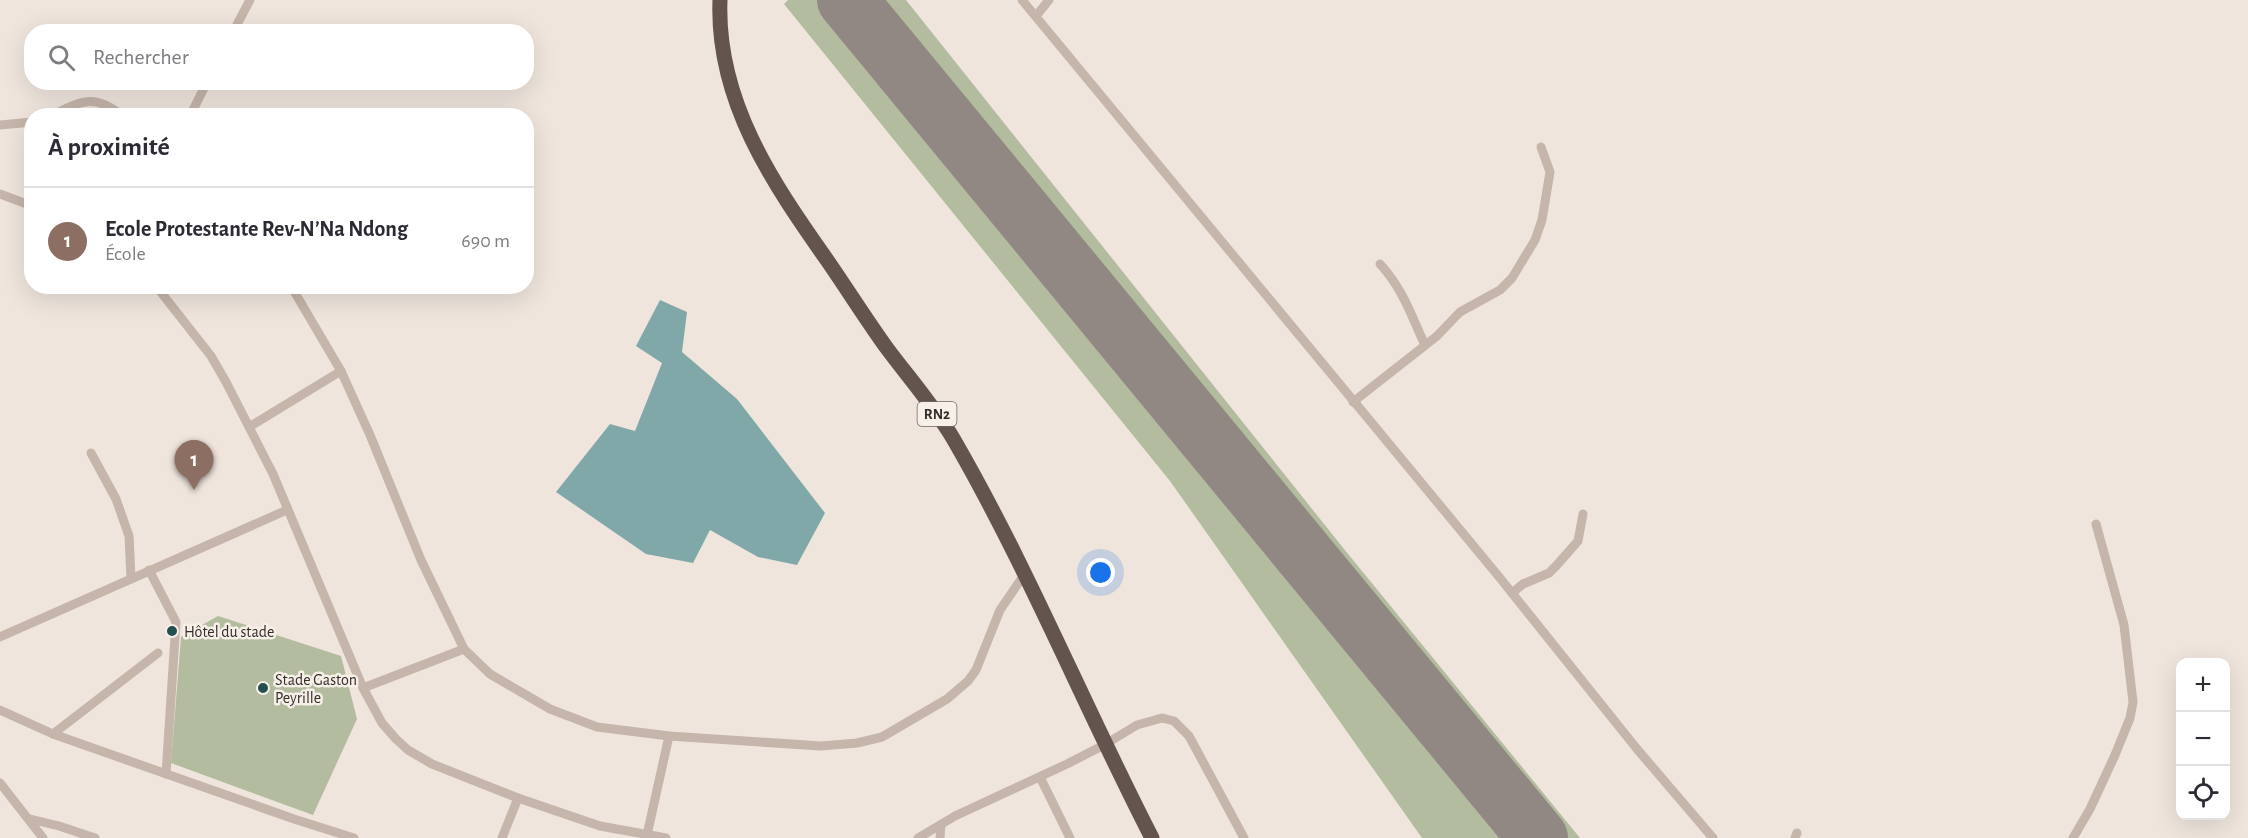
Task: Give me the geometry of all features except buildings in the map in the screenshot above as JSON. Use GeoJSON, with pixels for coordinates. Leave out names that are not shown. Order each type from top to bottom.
{"type":"FeatureCollection","features":[{"type":"Feature","properties":{"kind":"highway","name":"RN2"},"geometry":{"type":"LineString","coordinates":[[720,0],[721,48],[730,83],[740,113],[766,168],[793,213],[887,349],[933,406],[981,489],[1104,745],[1152,838]]}},
{"type":"Feature","properties":{"kind":"street"},"geometry":{"type":"LineString","coordinates":[[237,24],[250,0]]}},
{"type":"Feature","properties":{"kind":"street"},"geometry":{"type":"LineString","coordinates":[[1022,0],[1713,838]]}},
{"type":"Feature","properties":{"kind":"street"},"geometry":{"type":"LineString","coordinates":[[1036,16],[1049,0]]}},
{"type":"Feature","properties":{"kind":"street"},"geometry":{"type":"LineString","coordinates":[[194,108],[203,90]]}},
{"type":"Feature","properties":{"kind":"street"},"geometry":{"type":"LineString","coordinates":[[65,108],[74,103],[95,100],[113,108]]}},
{"type":"Feature","properties":{"kind":"street"},"geometry":{"type":"LineString","coordinates":[[0,125],[24,123]]}},
{"type":"Feature","properties":{"kind":"street"},"geometry":{"type":"LineString","coordinates":[[1353,402],[1425,345],[1460,312],[1506,285],[1535,240],[1542,220],[1550,172],[1541,147]]}},
{"type":"Feature","properties":{"kind":"street"},"geometry":{"type":"LineString","coordinates":[[0,194],[24,203]]}},
{"type":"Feature","properties":{"kind":"street"},"geometry":{"type":"LineString","coordinates":[[1380,264],[1395,280],[1425,345]]}},
{"type":"Feature","properties":{"kind":"street"},"geometry":{"type":"LineString","coordinates":[[162,294],[211,356],[249,427],[363,688],[382,723],[408,750],[432,764],[600,826],[666,838]]}},
{"type":"Feature","properties":{"kind":"street"},"geometry":{"type":"LineString","coordinates":[[296,294],[341,371],[421,560],[464,649],[490,674],[550,709],[597,727],[669,736],[821,746],[858,743],[882,737],[947,699],[968,681],[976,670],[1000,610],[1024,575]]}},
{"type":"Feature","properties":{"kind":"street"},"geometry":{"type":"LineString","coordinates":[[249,427],[341,371]]}},
{"type":"Feature","properties":{"kind":"street"},"geometry":{"type":"LineString","coordinates":[[91,453],[116,499],[129,536],[131,578]]}},
{"type":"Feature","properties":{"kind":"street"},"geometry":{"type":"LineString","coordinates":[[0,638],[287,510]]}},
{"type":"Feature","properties":{"kind":"street"},"geometry":{"type":"LineString","coordinates":[[1512,593],[1523,584],[1549,573],[1556,566],[1578,541],[1583,514]]}},
{"type":"Feature","properties":{"kind":"street"},"geometry":{"type":"LineString","coordinates":[[2073,838],[2090,809],[2115,755],[2130,718],[2133,702],[2124,624],[2096,524]]}},
{"type":"Feature","properties":{"kind":"street"},"geometry":{"type":"LineString","coordinates":[[149,570],[176,622],[166,774]]}},
{"type":"Feature","properties":{"kind":"street"},"geometry":{"type":"LineString","coordinates":[[363,688],[464,649]]}},
{"type":"Feature","properties":{"kind":"street"},"geometry":{"type":"LineString","coordinates":[[53,734],[158,653]]}},
{"type":"Feature","properties":{"kind":"street"},"geometry":{"type":"LineString","coordinates":[[0,710],[53,734],[354,838]]}},
{"type":"Feature","properties":{"kind":"street"},"geometry":{"type":"LineString","coordinates":[[918,838],[985,801],[1104,745],[1137,725],[1162,717],[1182,726],[1189,736],[1244,838]]}},
{"type":"Feature","properties":{"kind":"street"},"geometry":{"type":"LineString","coordinates":[[647,835],[669,736]]}},
{"type":"Feature","properties":{"kind":"street"},"geometry":{"type":"LineString","coordinates":[[1040,777],[1071,838]]}},
{"type":"Feature","properties":{"kind":"street"},"geometry":{"type":"LineString","coordinates":[[0,783],[44,838]]}},
{"type":"Feature","properties":{"kind":"street"},"geometry":{"type":"LineString","coordinates":[[502,838],[519,798]]}},
{"type":"Feature","properties":{"kind":"street"},"geometry":{"type":"LineString","coordinates":[[30,819],[95,838]]}},
{"type":"Feature","properties":{"kind":"street"},"geometry":{"type":"LineString","coordinates":[[940,838],[941,825]]}},
{"type":"Feature","properties":{"kind":"green space"},"geometry":{"type":"Polygon","coordinates":[[[788,0],[906,0],[1344,549],[1580,838],[1422,838],[1170,481],[784,4],[788,0]]]}},
{"type":"Feature","properties":{"kind":"green space","name":"Stade Gaston Peyrille"},"geometry":{"type":"Polygon","coordinates":[[[218,616],[341,656],[357,719],[313,815],[171,763],[181,637],[218,616]]]}},
{"type":"Feature","properties":{"kind":"water"},"geometry":{"type":"Polygon","coordinates":[[[660,300],[687,312],[682,352],[737,399],[825,513],[797,565],[758,557],[710,530],[693,563],[646,554],[556,492],[610,424],[635,431],[662,363],[636,346],[660,300]]]}},
{"type":"Feature","properties":{"kind":"runway"},"geometry":{"type":"LineString","coordinates":[[847,0],[1538,838]]}},
{"type":"Feature","properties":{"kind":"place","name":"Ecole Protestante Rev-N’Na Ndong"},"geometry":{"type":"Point","coordinates":[194,490]}},
{"type":"Feature","properties":{"kind":"place","name":"Hôtel du stade"},"geometry":{"type":"Point","coordinates":[172,631]}},
{"type":"Feature","properties":{"kind":"place","name":"Stade Gaston Peyrille"},"geometry":{"type":"Point","coordinates":[263,688]}}]}
